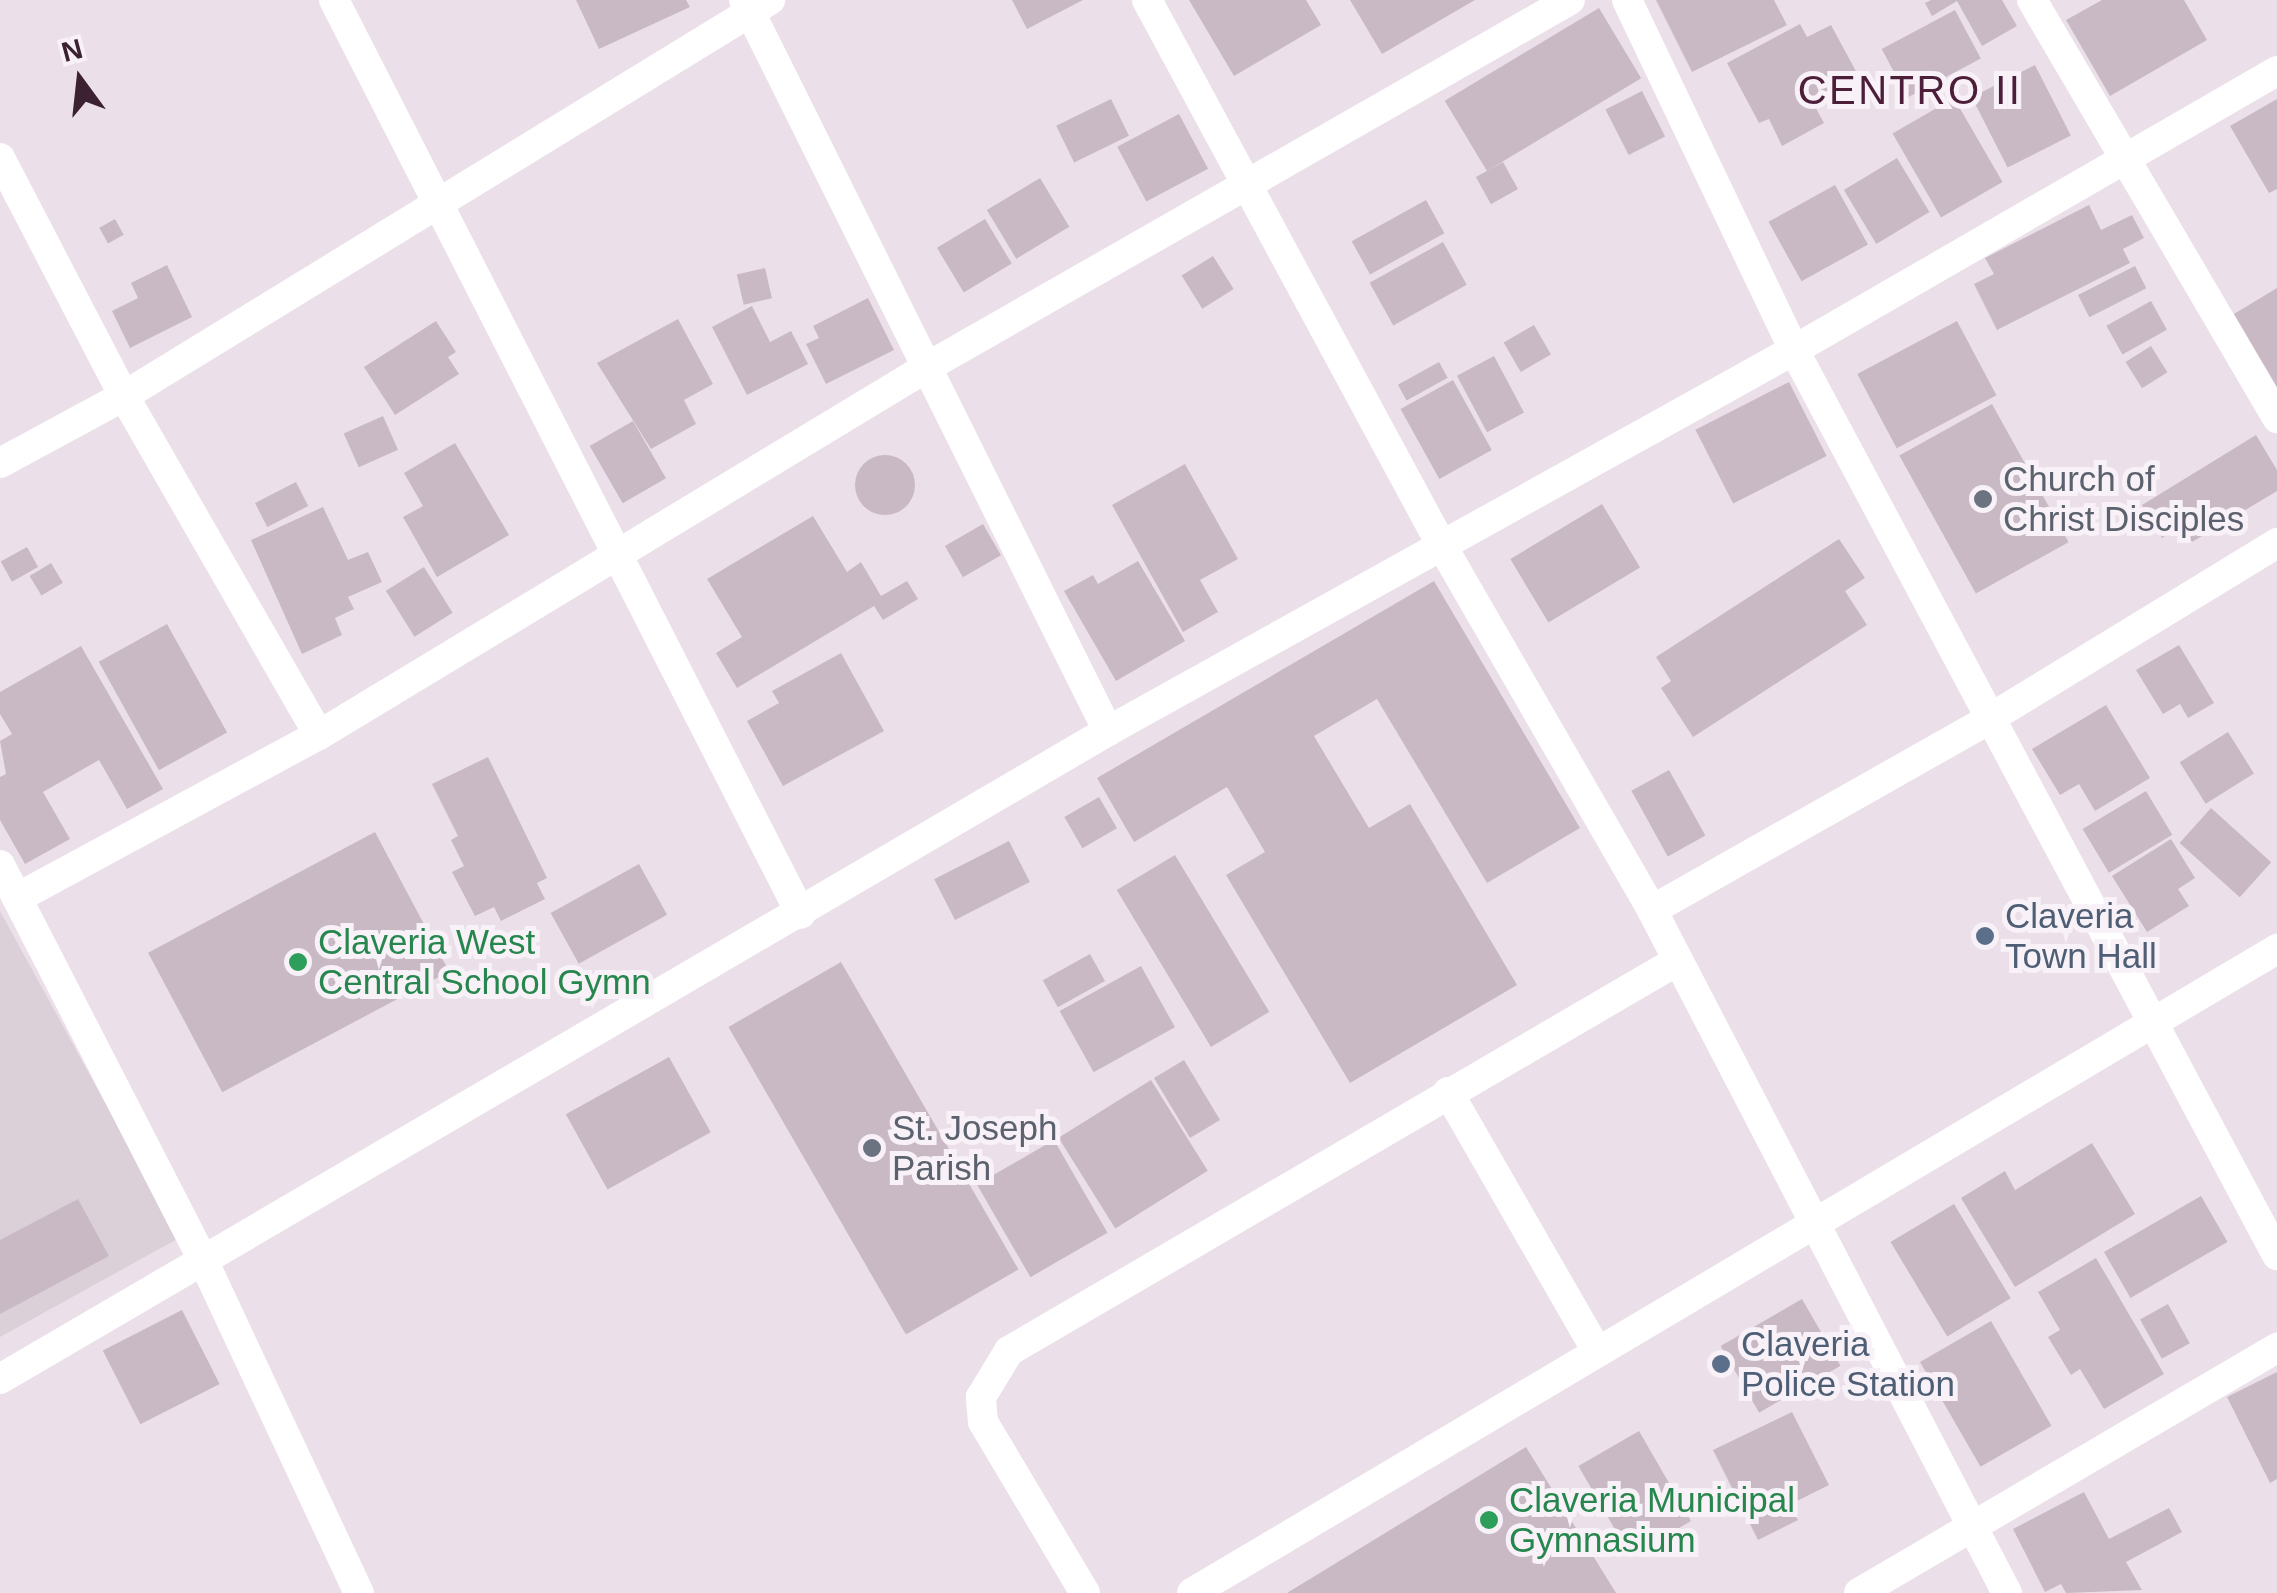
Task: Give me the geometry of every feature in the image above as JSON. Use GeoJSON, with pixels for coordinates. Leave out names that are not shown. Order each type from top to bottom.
{"type":"FeatureCollection","features":[{"type":"Feature","properties":{"kind":"street"},"geometry":{"type":"LineString","coordinates":[[334,0],[442,204],[801,914]]}},
{"type":"Feature","properties":{"kind":"street"},"geometry":{"type":"LineString","coordinates":[[1146,0],[1442,546],[1652,910],[1810,1224],[2007,1593]]}},
{"type":"Feature","properties":{"kind":"street"},"geometry":{"type":"LineString","coordinates":[[18,898],[318,734],[929,366],[1570,0]]}},
{"type":"Feature","properties":{"kind":"street"},"geometry":{"type":"LineString","coordinates":[[1628,0],[1794,350],[2277,1255]]}},
{"type":"Feature","properties":{"kind":"street"},"geometry":{"type":"LineString","coordinates":[[2032,0],[2122,160],[2277,418]]}},
{"type":"Feature","properties":{"kind":"street"},"geometry":{"type":"LineString","coordinates":[[0,463],[124,396],[442,204],[755,4],[1108,731]]}},
{"type":"Feature","properties":{"kind":"street"},"geometry":{"type":"LineString","coordinates":[[0,1378],[801,914],[1108,731],[1794,350],[2277,70]]}},
{"type":"Feature","properties":{"kind":"street"},"geometry":{"type":"LineString","coordinates":[[0,158],[124,396],[318,734]]}},
{"type":"Feature","properties":{"kind":"street"},"geometry":{"type":"LineString","coordinates":[[1652,910],[1989,719],[2277,543]]}},
{"type":"Feature","properties":{"kind":"street"},"geometry":{"type":"LineString","coordinates":[[0,866],[202,1258],[359,1593]]}},
{"type":"Feature","properties":{"kind":"street"},"geometry":{"type":"LineString","coordinates":[[1192,1593],[2277,949]]}},
{"type":"Feature","properties":{"kind":"street"},"geometry":{"type":"LineString","coordinates":[[1084,1593],[996,1454],[983,1422],[981,1396],[990,1373],[1049,1322],[1677,960]]}},
{"type":"Feature","properties":{"kind":"street"},"geometry":{"type":"LineString","coordinates":[[1448,1092],[1597,1351]]}},
{"type":"Feature","properties":{"kind":"street"},"geometry":{"type":"LineString","coordinates":[[1859,1593],[2277,1348]]}},
{"type":"Feature","properties":{"kind":"shaded area"},"geometry":{"type":"Polygon","coordinates":[[[0,911],[179,1238],[0,1337],[0,911]]]}},
{"type":"Feature","properties":{"kind":"building"},"geometry":{"type":"Polygon","coordinates":[[[576,0],[686,0],[690,7],[599,49],[576,0]]]}},
{"type":"Feature","properties":{"kind":"building"},"geometry":{"type":"Polygon","coordinates":[[[1012,0],[1083,0],[1027,29],[1012,0]]]}},
{"type":"Feature","properties":{"kind":"building"},"geometry":{"type":"Polygon","coordinates":[[[1189,0],[1306,0],[1321,25],[1234,76],[1189,0]]]}},
{"type":"Feature","properties":{"kind":"building"},"geometry":{"type":"Polygon","coordinates":[[[1350,0],[1475,0],[1382,54],[1350,0]]]}},
{"type":"Feature","properties":{"kind":"building"},"geometry":{"type":"Polygon","coordinates":[[[1656,0],[1774,0],[1787,25],[1692,72],[1656,0]]]}},
{"type":"Feature","properties":{"kind":"building"},"geometry":{"type":"Polygon","coordinates":[[[1931,0],[2002,0],[2017,26],[1982,46],[1957,1],[1932,16],[1925,3],[1931,0]]]}},
{"type":"Feature","properties":{"kind":"building"},"geometry":{"type":"Polygon","coordinates":[[[2102,0],[2184,0],[2207,40],[2110,96],[2066,20],[2102,0]]]}},
{"type":"Feature","properties":{"kind":"building"},"geometry":{"type":"Polygon","coordinates":[[[1599,8],[1641,78],[1487,171],[1445,101],[1599,8]]]}},
{"type":"Feature","properties":{"kind":"building"},"geometry":{"type":"Polygon","coordinates":[[[1955,10],[1981,59],[1908,98],[1882,49],[1955,10]]]}},
{"type":"Feature","properties":{"kind":"building"},"geometry":{"type":"Polygon","coordinates":[[[1800,24],[1807,37],[1831,25],[1858,75],[1811,99],[1824,123],[1782,146],[1769,119],[1759,123],[1727,63],[1800,24]]]}},
{"type":"Feature","properties":{"kind":"building"},"geometry":{"type":"Polygon","coordinates":[[[2035,65],[2071,135],[2008,168],[1972,97],[2035,65]]]}},
{"type":"Feature","properties":{"kind":"building"},"geometry":{"type":"Polygon","coordinates":[[[1642,91],[1665,136],[1629,155],[1605,110],[1642,91]]]}},
{"type":"Feature","properties":{"kind":"building"},"geometry":{"type":"Polygon","coordinates":[[[1954,98],[2002,182],[1941,218],[1893,134],[1954,98]]]}},
{"type":"Feature","properties":{"kind":"building"},"geometry":{"type":"Polygon","coordinates":[[[1111,99],[1129,136],[1074,163],[1056,126],[1111,99]]]}},
{"type":"Feature","properties":{"kind":"building"},"geometry":{"type":"Polygon","coordinates":[[[2277,99],[2277,189],[2269,193],[2230,126],[2277,99]]]}},
{"type":"Feature","properties":{"kind":"building"},"geometry":{"type":"Polygon","coordinates":[[[1179,114],[1208,169],[1146,202],[1117,147],[1179,114]]]}},
{"type":"Feature","properties":{"kind":"building"},"geometry":{"type":"Polygon","coordinates":[[[1897,158],[1929,212],[1876,244],[1844,190],[1897,158]]]}},
{"type":"Feature","properties":{"kind":"building"},"geometry":{"type":"Polygon","coordinates":[[[1503,162],[1518,189],[1491,204],[1476,177],[1503,162]]]}},
{"type":"Feature","properties":{"kind":"building"},"geometry":{"type":"Polygon","coordinates":[[[1040,178],[1069,227],[1016,259],[987,210],[1040,178]]]}},
{"type":"Feature","properties":{"kind":"building"},"geometry":{"type":"Polygon","coordinates":[[[1835,185],[1868,244],[1801,281],[1769,222],[1835,185]]]}},
{"type":"Feature","properties":{"kind":"building"},"geometry":{"type":"Polygon","coordinates":[[[1426,200],[1444,233],[1370,274],[1352,241],[1426,200]]]}},
{"type":"Feature","properties":{"kind":"building"},"geometry":{"type":"Polygon","coordinates":[[[2089,205],[2101,230],[2132,215],[2144,238],[2123,249],[2130,263],[1997,330],[1974,284],[1994,274],[1985,258],[2089,205]]]}},
{"type":"Feature","properties":{"kind":"building"},"geometry":{"type":"Polygon","coordinates":[[[115,219],[124,235],[108,243],[99,228],[115,219]]]}},
{"type":"Feature","properties":{"kind":"building"},"geometry":{"type":"Polygon","coordinates":[[[985,219],[1012,264],[964,292],[937,248],[985,219]]]}},
{"type":"Feature","properties":{"kind":"building"},"geometry":{"type":"Polygon","coordinates":[[[1443,242],[1467,285],[1393,326],[1370,283],[1443,242]]]}},
{"type":"Feature","properties":{"kind":"building"},"geometry":{"type":"Polygon","coordinates":[[[1213,256],[1234,289],[1202,309],[1182,276],[1213,256]]]}},
{"type":"Feature","properties":{"kind":"building"},"geometry":{"type":"Polygon","coordinates":[[[167,265],[192,317],[130,348],[112,311],[138,298],[131,283],[167,265]]]}},
{"type":"Feature","properties":{"kind":"building"},"geometry":{"type":"Polygon","coordinates":[[[2135,266],[2146,288],[2089,317],[2078,295],[2135,266]]]}},
{"type":"Feature","properties":{"kind":"building"},"geometry":{"type":"Polygon","coordinates":[[[765,268],[772,298],[744,305],[737,275],[765,268]]]}},
{"type":"Feature","properties":{"kind":"building"},"geometry":{"type":"Polygon","coordinates":[[[2277,288],[2277,387],[2234,314],[2277,288]]]}},
{"type":"Feature","properties":{"kind":"building"},"geometry":{"type":"Polygon","coordinates":[[[868,298],[894,350],[826,384],[806,344],[819,338],[813,326],[868,298]]]}},
{"type":"Feature","properties":{"kind":"building"},"geometry":{"type":"Polygon","coordinates":[[[2151,301],[2167,330],[2122,355],[2106,326],[2151,301]]]}},
{"type":"Feature","properties":{"kind":"building"},"geometry":{"type":"Polygon","coordinates":[[[752,306],[770,342],[791,331],[808,364],[747,395],[712,327],[752,306]]]}},
{"type":"Feature","properties":{"kind":"building"},"geometry":{"type":"Polygon","coordinates":[[[678,319],[713,384],[684,400],[696,424],[651,449],[597,363],[678,319]]]}},
{"type":"Feature","properties":{"kind":"building"},"geometry":{"type":"Polygon","coordinates":[[[436,321],[456,352],[448,357],[459,374],[395,415],[364,367],[436,321]]]}},
{"type":"Feature","properties":{"kind":"building"},"geometry":{"type":"Polygon","coordinates":[[[1957,321],[1996,395],[1897,448],[1857,374],[1957,321]]]}},
{"type":"Feature","properties":{"kind":"building"},"geometry":{"type":"Polygon","coordinates":[[[1534,325],[1551,354],[1521,372],[1504,342],[1534,325]]]}},
{"type":"Feature","properties":{"kind":"building"},"geometry":{"type":"Polygon","coordinates":[[[2151,346],[2167,372],[2142,388],[2126,362],[2151,346]]]}},
{"type":"Feature","properties":{"kind":"building"},"geometry":{"type":"Polygon","coordinates":[[[1494,356],[1524,413],[1487,432],[1457,376],[1494,356]]]}},
{"type":"Feature","properties":{"kind":"building"},"geometry":{"type":"Polygon","coordinates":[[[1439,362],[1448,378],[1407,401],[1398,385],[1439,362]]]}},
{"type":"Feature","properties":{"kind":"building"},"geometry":{"type":"Polygon","coordinates":[[[1453,380],[1492,450],[1439,479],[1401,409],[1453,380]]]}},
{"type":"Feature","properties":{"kind":"building"},"geometry":{"type":"Polygon","coordinates":[[[1789,382],[1827,456],[1733,504],[1695,430],[1789,382]]]}},
{"type":"Feature","properties":{"kind":"building","name":"Church of Christ Disciples"},"geometry":{"type":"Polygon","coordinates":[[[1992,404],[2069,542],[1976,594],[1899,455],[1992,404]]]}},
{"type":"Feature","properties":{"kind":"building"},"geometry":{"type":"Polygon","coordinates":[[[383,416],[398,450],[359,467],[344,433],[383,416]]]}},
{"type":"Feature","properties":{"kind":"building"},"geometry":{"type":"Polygon","coordinates":[[[633,421],[666,478],[623,503],[590,446],[633,421]]]}},
{"type":"Feature","properties":{"kind":"building"},"geometry":{"type":"Polygon","coordinates":[[[2256,435],[2277,470],[2277,491],[2192,542],[2182,525],[2162,538],[2142,505],[2256,435]]]}},
{"type":"Feature","properties":{"kind":"building"},"geometry":{"type":"Polygon","coordinates":[[[455,443],[509,535],[437,577],[403,517],[423,506],[404,473],[455,443]]]}},
{"type":"Feature","properties":{"kind":"building"},"geometry":{"type":"Polygon","coordinates":[[[885,455],[907,463],[915,485],[907,507],[885,515],[863,507],[855,485],[863,463],[885,455]]]}},
{"type":"Feature","properties":{"kind":"building"},"geometry":{"type":"Polygon","coordinates":[[[1185,464],[1238,559],[1200,580],[1218,612],[1183,632],[1112,505],[1185,464]]]}},
{"type":"Feature","properties":{"kind":"building"},"geometry":{"type":"Polygon","coordinates":[[[296,482],[308,506],[267,527],[255,503],[296,482]]]}},
{"type":"Feature","properties":{"kind":"building"},"geometry":{"type":"Polygon","coordinates":[[[1602,504],[1640,567],[1548,623],[1510,559],[1602,504]]]}},
{"type":"Feature","properties":{"kind":"building"},"geometry":{"type":"Polygon","coordinates":[[[323,507],[348,560],[368,552],[382,582],[348,597],[354,609],[335,618],[342,635],[302,654],[251,540],[323,507]]]}},
{"type":"Feature","properties":{"kind":"building"},"geometry":{"type":"Polygon","coordinates":[[[813,516],[847,572],[861,562],[881,596],[907,581],[918,599],[883,620],[874,606],[737,688],[716,653],[742,637],[707,579],[813,516]]]}},
{"type":"Feature","properties":{"kind":"building"},"geometry":{"type":"Polygon","coordinates":[[[983,524],[1001,555],[963,577],[945,546],[983,524]]]}},
{"type":"Feature","properties":{"kind":"building"},"geometry":{"type":"Polygon","coordinates":[[[1839,539],[1865,578],[1845,591],[1867,625],[1693,737],[1661,688],[1671,681],[1656,657],[1839,539]]]}},
{"type":"Feature","properties":{"kind":"building"},"geometry":{"type":"Polygon","coordinates":[[[27,547],[38,567],[12,582],[1,562],[27,547]]]}},
{"type":"Feature","properties":{"kind":"building"},"geometry":{"type":"Polygon","coordinates":[[[1138,561],[1185,641],[1116,681],[1064,591],[1093,575],[1098,584],[1138,561]]]}},
{"type":"Feature","properties":{"kind":"building"},"geometry":{"type":"Polygon","coordinates":[[[51,563],[63,583],[41,596],[30,576],[51,563]]]}},
{"type":"Feature","properties":{"kind":"building"},"geometry":{"type":"Polygon","coordinates":[[[424,567],[453,613],[414,637],[386,591],[424,567]]]}},
{"type":"Feature","properties":{"kind":"building"},"geometry":{"type":"Polygon","coordinates":[[[1434,581],[1580,828],[1487,883],[1377,699],[1314,736],[1369,828],[1410,804],[1517,985],[1350,1083],[1226,875],[1265,852],[1227,787],[1134,842],[1097,778],[1434,581]]]}},
{"type":"Feature","properties":{"kind":"building"},"geometry":{"type":"Polygon","coordinates":[[[167,624],[227,732],[159,770],[99,662],[167,624]]]}},
{"type":"Feature","properties":{"kind":"building"},"geometry":{"type":"Polygon","coordinates":[[[2179,645],[2214,703],[2188,718],[2180,704],[2163,714],[2136,670],[2179,645]]]}},
{"type":"Feature","properties":{"kind":"building"},"geometry":{"type":"Polygon","coordinates":[[[81,646],[163,789],[127,809],[99,760],[43,792],[70,839],[25,864],[0,820],[0,777],[6,774],[0,741],[12,734],[0,714],[0,692],[81,646]]]}},
{"type":"Feature","properties":{"kind":"building"},"geometry":{"type":"Polygon","coordinates":[[[841,653],[884,731],[783,786],[747,721],[779,703],[772,691],[841,653]]]}},
{"type":"Feature","properties":{"kind":"building"},"geometry":{"type":"Polygon","coordinates":[[[2106,705],[2150,778],[2095,811],[2079,784],[2060,795],[2032,749],[2106,705]]]}},
{"type":"Feature","properties":{"kind":"building"},"geometry":{"type":"Polygon","coordinates":[[[2228,732],[2254,774],[2206,804],[2180,762],[2228,732]]]}},
{"type":"Feature","properties":{"kind":"building"},"geometry":{"type":"Polygon","coordinates":[[[488,757],[547,878],[537,883],[545,899],[501,921],[494,907],[475,916],[452,872],[464,866],[451,840],[458,836],[432,784],[488,757]]]}},
{"type":"Feature","properties":{"kind":"building"},"geometry":{"type":"Polygon","coordinates":[[[1669,770],[1705,836],[1668,856],[1631,791],[1669,770]]]}},
{"type":"Feature","properties":{"kind":"building"},"geometry":{"type":"Polygon","coordinates":[[[2146,791],[2172,835],[2109,873],[2083,829],[2146,791]]]}},
{"type":"Feature","properties":{"kind":"building"},"geometry":{"type":"Polygon","coordinates":[[[1099,797],[1117,828],[1082,848],[1064,817],[1099,797]]]}},
{"type":"Feature","properties":{"kind":"building"},"geometry":{"type":"Polygon","coordinates":[[[2211,808],[2271,862],[2240,897],[2180,843],[2211,808]]]}},
{"type":"Feature","properties":{"kind":"building","name":"Claveria West Central School Gymn"},"geometry":{"type":"Polygon","coordinates":[[[375,832],[449,972],[222,1092],[148,953],[375,832]]]}},
{"type":"Feature","properties":{"kind":"building"},"geometry":{"type":"Polygon","coordinates":[[[2171,839],[2195,878],[2178,889],[2189,906],[2147,932],[2112,876],[2171,839]]]}},
{"type":"Feature","properties":{"kind":"building"},"geometry":{"type":"Polygon","coordinates":[[[1009,841],[1030,882],[955,920],[934,879],[1009,841]]]}},
{"type":"Feature","properties":{"kind":"building"},"geometry":{"type":"Polygon","coordinates":[[[1175,855],[1269,1012],[1211,1047],[1117,890],[1175,855]]]}},
{"type":"Feature","properties":{"kind":"building"},"geometry":{"type":"Polygon","coordinates":[[[639,864],[667,915],[579,964],[551,913],[639,864]]]}},
{"type":"Feature","properties":{"kind":"building"},"geometry":{"type":"Polygon","coordinates":[[[1090,954],[1105,981],[1058,1007],[1043,980],[1090,954]]]}},
{"type":"Feature","properties":{"kind":"building","name":"St. Joseph Parish"},"geometry":{"type":"Polygon","coordinates":[[[841,962],[1018,1269],[906,1334],[728,1027],[841,962]]]}},
{"type":"Feature","properties":{"kind":"building"},"geometry":{"type":"Polygon","coordinates":[[[1141,966],[1175,1027],[1094,1072],[1060,1011],[1141,966]]]}},
{"type":"Feature","properties":{"kind":"building"},"geometry":{"type":"Polygon","coordinates":[[[669,1057],[711,1132],[607,1189],[566,1114],[669,1057]]]}},
{"type":"Feature","properties":{"kind":"building"},"geometry":{"type":"Polygon","coordinates":[[[1184,1060],[1220,1120],[1190,1138],[1154,1078],[1184,1060]]]}},
{"type":"Feature","properties":{"kind":"building"},"geometry":{"type":"Polygon","coordinates":[[[1151,1080],[1208,1171],[1115,1229],[1059,1138],[1151,1080]]]}},
{"type":"Feature","properties":{"kind":"building"},"geometry":{"type":"Polygon","coordinates":[[[1054,1140],[1108,1233],[1030,1277],[977,1184],[1054,1140]]]}},
{"type":"Feature","properties":{"kind":"building"},"geometry":{"type":"Polygon","coordinates":[[[2092,1143],[2135,1214],[2015,1287],[1961,1198],[2005,1171],[2015,1190],[2092,1143]]]}},
{"type":"Feature","properties":{"kind":"building"},"geometry":{"type":"Polygon","coordinates":[[[2201,1196],[2228,1242],[2131,1298],[2104,1252],[2201,1196]]]}},
{"type":"Feature","properties":{"kind":"building"},"geometry":{"type":"Polygon","coordinates":[[[78,1199],[109,1256],[0,1314],[0,1240],[78,1199]]]}},
{"type":"Feature","properties":{"kind":"building"},"geometry":{"type":"Polygon","coordinates":[[[1954,1204],[2011,1298],[1947,1336],[1891,1242],[1954,1204]]]}},
{"type":"Feature","properties":{"kind":"building"},"geometry":{"type":"Polygon","coordinates":[[[2096,1258],[2164,1374],[2104,1409],[2080,1369],[2071,1375],[2048,1337],[2060,1330],[2038,1292],[2096,1258]]]}},
{"type":"Feature","properties":{"kind":"building"},"geometry":{"type":"Polygon","coordinates":[[[1802,1299],[1840,1366],[1759,1413],[1721,1346],[1802,1299]]]}},
{"type":"Feature","properties":{"kind":"building"},"geometry":{"type":"Polygon","coordinates":[[[2168,1304],[2190,1343],[2162,1359],[2140,1320],[2168,1304]]]}},
{"type":"Feature","properties":{"kind":"building"},"geometry":{"type":"Polygon","coordinates":[[[182,1310],[220,1384],[140,1424],[103,1350],[182,1310]]]}},
{"type":"Feature","properties":{"kind":"building"},"geometry":{"type":"Polygon","coordinates":[[[1991,1321],[2052,1426],[1980,1467],[1920,1362],[1991,1321]]]}},
{"type":"Feature","properties":{"kind":"building"},"geometry":{"type":"Polygon","coordinates":[[[2277,1372],[2277,1479],[2270,1483],[2227,1397],[2277,1372]]]}},
{"type":"Feature","properties":{"kind":"building"},"geometry":{"type":"Polygon","coordinates":[[[1792,1412],[1829,1485],[1789,1505],[1798,1520],[1758,1540],[1713,1450],[1792,1412]]]}},
{"type":"Feature","properties":{"kind":"building"},"geometry":{"type":"Polygon","coordinates":[[[1639,1431],[1691,1521],[1630,1556],[1578,1466],[1639,1431]]]}},
{"type":"Feature","properties":{"kind":"building","name":"Claveria Municipal Gymnasium"},"geometry":{"type":"Polygon","coordinates":[[[1526,1447],[1616,1593],[1287,1593],[1526,1447]]]}},
{"type":"Feature","properties":{"kind":"building"},"geometry":{"type":"Polygon","coordinates":[[[2084,1492],[2109,1539],[2169,1508],[2182,1532],[2126,1562],[2142,1590],[2066,1593],[2061,1584],[2045,1592],[2013,1529],[2084,1492]]]}},
{"type":"Feature","properties":{"kind":"place","name":"Church of Christ Disciples"},"geometry":{"type":"Point","coordinates":[1983,499]}},
{"type":"Feature","properties":{"kind":"place","name":"Claveria Town Hall"},"geometry":{"type":"Point","coordinates":[1985,936]}},
{"type":"Feature","properties":{"kind":"place","name":"Claveria West Central School Gymn"},"geometry":{"type":"Point","coordinates":[298,962]}},
{"type":"Feature","properties":{"kind":"place","name":"St. Joseph Parish"},"geometry":{"type":"Point","coordinates":[872,1148]}},
{"type":"Feature","properties":{"kind":"place","name":"Claveria Police Station"},"geometry":{"type":"Point","coordinates":[1721,1364]}},
{"type":"Feature","properties":{"kind":"place","name":"Claveria Municipal Gymnasium"},"geometry":{"type":"Point","coordinates":[1489,1520]}},
{"type":"Feature","properties":{"kind":"district","name":"CENTRO II"},"geometry":{"type":"Point","coordinates":[1910,90]}}]}
